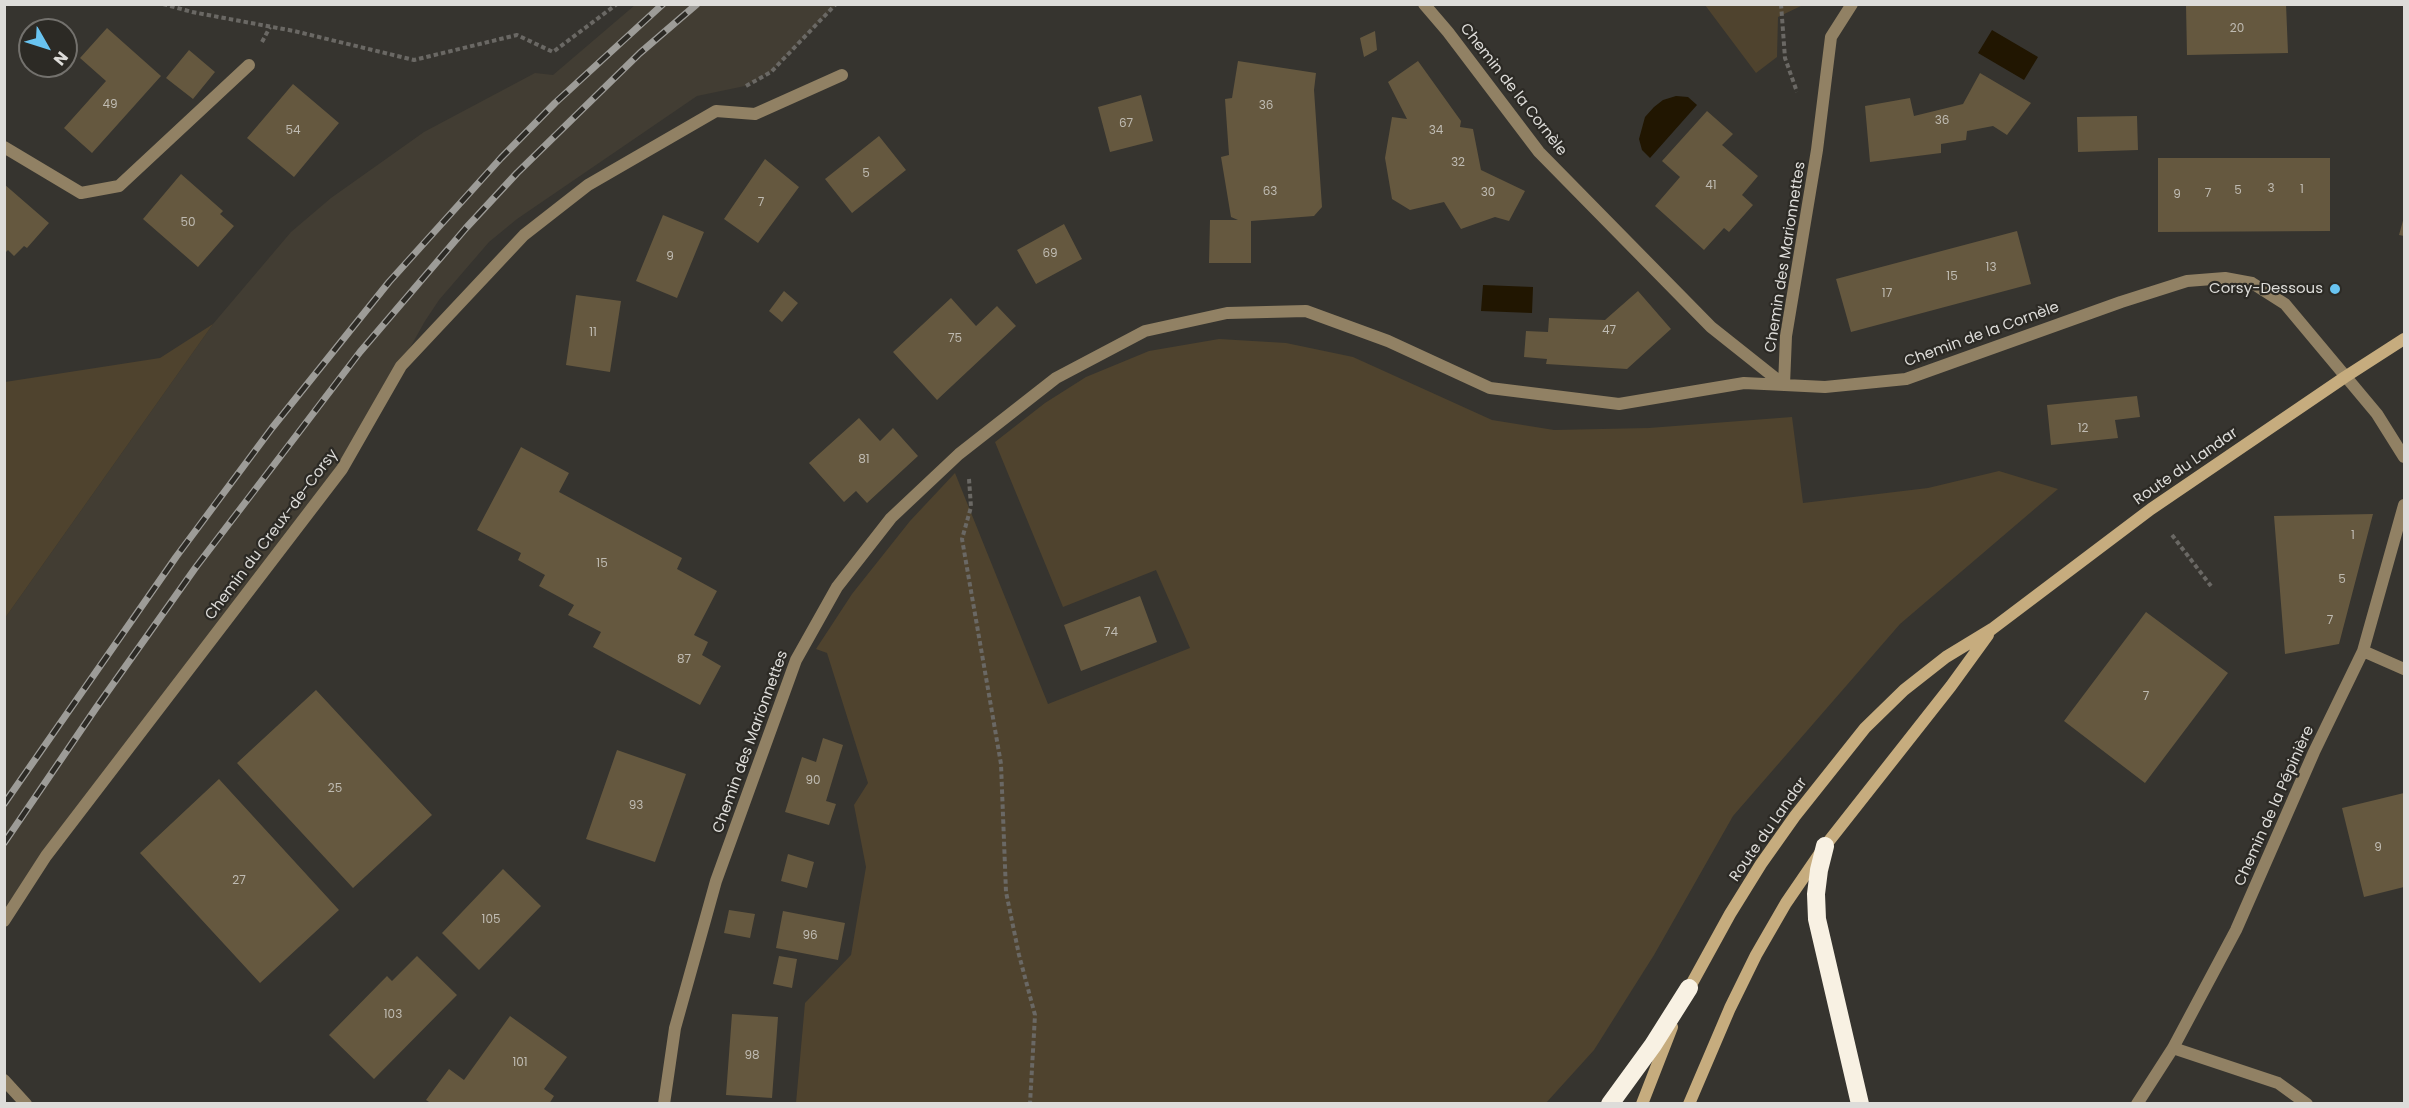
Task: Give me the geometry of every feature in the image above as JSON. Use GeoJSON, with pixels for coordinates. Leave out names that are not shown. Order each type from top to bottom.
{"type":"FeatureCollection","features":[{"type":"Feature","properties":{"kind":"highway"},"geometry":{"type":"LineString","coordinates":[[1825,846],[1816,894],[1817,919],[1860,1104]]}},
{"type":"Feature","properties":{"kind":"highway"},"geometry":{"type":"LineString","coordinates":[[1610,1104],[1653,1045],[1689,988]]}},
{"type":"Feature","properties":{"kind":"main road","name":"Route du Landar"},"geometry":{"type":"LineString","coordinates":[[1642,1104],[1689,988],[1714,941],[1761,864],[1830,769],[1865,728],[1904,690],[1946,657],[1992,629],[2151,509],[2404,339]]}},
{"type":"Feature","properties":{"kind":"main road","name":"Route du Landar"},"geometry":{"type":"LineString","coordinates":[[1689,1104],[1730,1008],[1756,955],[1786,903],[1825,846],[1951,686],[1992,629]]}},
{"type":"Feature","properties":{"kind":"street","name":"Chemin de la Cornèle"},"geometry":{"type":"LineString","coordinates":[[1424,4],[1539,152],[1712,327],[1784,385],[1825,387],[1906,379],[2121,302],[2187,281],[2225,278],[2252,283],[2285,304],[2345,377]]}},
{"type":"Feature","properties":{"kind":"street","name":"Chemin des Marionnettes"},"geometry":{"type":"LineString","coordinates":[[664,1104],[675,1028],[716,881],[796,660],[837,587],[891,518],[959,454],[1056,378],[1145,331],[1227,313],[1306,311],[1388,341],[1490,388],[1619,404],[1744,383],[1784,385],[1786,336],[1817,150],[1831,37],[1852,4]]}},
{"type":"Feature","properties":{"kind":"street"},"geometry":{"type":"LineString","coordinates":[[4,147],[81,193],[119,186],[189,124],[249,65]]}},
{"type":"Feature","properties":{"kind":"street","name":"Chemin du Creux-de-Corsy"},"geometry":{"type":"LineString","coordinates":[[4,921],[46,856],[342,469],[401,366],[524,235],[588,185],[716,111],[755,114],[842,75]]}},
{"type":"Feature","properties":{"kind":"street"},"geometry":{"type":"LineString","coordinates":[[2345,377],[2377,414],[2404,457]]}},
{"type":"Feature","properties":{"kind":"street","name":"Chemin de la Pépinière"},"geometry":{"type":"LineString","coordinates":[[2137,1104],[2173,1048],[2236,930],[2314,752],[2363,651],[2404,505]]}},
{"type":"Feature","properties":{"kind":"street"},"geometry":{"type":"LineString","coordinates":[[2363,651],[2404,669]]}},
{"type":"Feature","properties":{"kind":"street"},"geometry":{"type":"LineString","coordinates":[[2173,1048],[2278,1083],[2307,1104]]}},
{"type":"Feature","properties":{"kind":"street"},"geometry":{"type":"LineString","coordinates":[[4,1080],[26,1104]]}},
{"type":"Feature","properties":{"kind":"path"},"geometry":{"type":"LineString","coordinates":[[163,4],[414,60],[517,35],[553,52],[617,4]]}},
{"type":"Feature","properties":{"kind":"path"},"geometry":{"type":"LineString","coordinates":[[1781,4],[1785,58],[1799,97]]}},
{"type":"Feature","properties":{"kind":"path"},"geometry":{"type":"LineString","coordinates":[[969,469],[971,507],[962,539],[1001,764],[1006,892],[1019,955],[1035,1015],[1030,1104]]}},
{"type":"Feature","properties":{"kind":"path"},"geometry":{"type":"LineString","coordinates":[[2172,536],[2211,586]]}},
{"type":"Feature","properties":{"kind":"shaded area"},"geometry":{"type":"Polygon","coordinates":[[[635,5],[836,5],[771,72],[745,86],[697,96],[517,219],[489,242],[439,300],[425,321],[342,469],[5,921],[5,618],[213,324],[291,232],[331,198],[424,132],[535,73],[553,75],[635,5]]]}},
{"type":"Feature","properties":{"kind":"shaded area"},"geometry":{"type":"Polygon","coordinates":[[[1705,5],[1803,5],[1778,17],[1777,57],[1756,73],[1705,5]]]}},
{"type":"Feature","properties":{"kind":"shaded area"},"geometry":{"type":"Polygon","coordinates":[[[1992,30],[2038,57],[2024,80],[1978,53],[1992,30]]]}},
{"type":"Feature","properties":{"kind":"shaded area"},"geometry":{"type":"Polygon","coordinates":[[[1676,96],[1688,97],[1697,105],[1650,158],[1642,150],[1639,139],[1645,117],[1663,100],[1676,96]]]}},
{"type":"Feature","properties":{"kind":"shaded area"},"geometry":{"type":"Polygon","coordinates":[[[1483,285],[1533,287],[1532,313],[1481,311],[1483,285]]]}},
{"type":"Feature","properties":{"kind":"shaded area"},"geometry":{"type":"Polygon","coordinates":[[[213,324],[5,618],[5,382],[160,358],[213,324]]]}},
{"type":"Feature","properties":{"kind":"shaded area"},"geometry":{"type":"Polygon","coordinates":[[[1219,339],[1286,343],[1353,357],[1492,420],[1554,430],[1649,428],[1792,417],[1803,503],[1928,488],[1999,471],[2058,489],[1900,624],[1733,816],[1654,955],[1594,1050],[1546,1103],[796,1103],[805,1003],[851,955],[866,867],[854,805],[868,783],[827,653],[816,649],[852,594],[910,521],[955,473],[1048,704],[1190,648],[1156,570],[1063,607],[995,442],[1045,403],[1086,377],[1149,351],[1219,339]]]}},
{"type":"Feature","properties":{"kind":"building"},"geometry":{"type":"Polygon","coordinates":[[[2286,4],[2288,53],[2187,55],[2186,5],[2286,4]]]}},
{"type":"Feature","properties":{"kind":"building"},"geometry":{"type":"Polygon","coordinates":[[[107,28],[161,76],[92,153],[64,128],[106,81],[80,58],[107,28]]]}},
{"type":"Feature","properties":{"kind":"building"},"geometry":{"type":"Polygon","coordinates":[[[1375,31],[1377,50],[1364,57],[1360,38],[1375,31]]]}},
{"type":"Feature","properties":{"kind":"building"},"geometry":{"type":"Polygon","coordinates":[[[189,50],[215,72],[193,99],[166,78],[189,50]]]}},
{"type":"Feature","properties":{"kind":"building"},"geometry":{"type":"Polygon","coordinates":[[[1238,61],[1316,73],[1314,90],[1322,207],[1314,216],[1251,221],[1251,263],[1209,263],[1210,220],[1238,220],[1231,217],[1221,157],[1229,155],[1225,99],[1232,98],[1238,61]]]}},
{"type":"Feature","properties":{"kind":"building"},"geometry":{"type":"Polygon","coordinates":[[[1418,61],[1461,121],[1460,127],[1473,129],[1481,170],[1525,191],[1509,221],[1495,217],[1461,229],[1444,202],[1410,210],[1392,199],[1385,158],[1392,117],[1407,119],[1388,82],[1418,61]]]}},
{"type":"Feature","properties":{"kind":"building"},"geometry":{"type":"Polygon","coordinates":[[[1980,73],[2031,103],[2007,135],[1993,126],[1967,131],[1966,140],[1941,144],[1941,153],[1870,162],[1865,106],[1910,98],[1914,116],[1963,104],[1980,73]]]}},
{"type":"Feature","properties":{"kind":"building"},"geometry":{"type":"Polygon","coordinates":[[[293,84],[339,123],[294,177],[247,138],[293,84]]]}},
{"type":"Feature","properties":{"kind":"building"},"geometry":{"type":"Polygon","coordinates":[[[1141,95],[1153,141],[1110,152],[1098,107],[1141,95]]]}},
{"type":"Feature","properties":{"kind":"building"},"geometry":{"type":"Polygon","coordinates":[[[1707,111],[1733,134],[1722,145],[1758,176],[1742,195],[1753,205],[1729,232],[1724,228],[1704,250],[1655,206],[1680,177],[1662,161],[1707,111]]]}},
{"type":"Feature","properties":{"kind":"building"},"geometry":{"type":"Polygon","coordinates":[[[2137,116],[2138,150],[2078,152],[2077,117],[2137,116]]]}},
{"type":"Feature","properties":{"kind":"building"},"geometry":{"type":"Polygon","coordinates":[[[879,136],[906,170],[852,213],[825,179],[879,136]]]}},
{"type":"Feature","properties":{"kind":"building"},"geometry":{"type":"Polygon","coordinates":[[[2158,158],[2330,158],[2330,231],[2158,232],[2158,158]]]}},
{"type":"Feature","properties":{"kind":"building"},"geometry":{"type":"Polygon","coordinates":[[[765,159],[799,187],[758,243],[724,219],[765,159]]]}},
{"type":"Feature","properties":{"kind":"building"},"geometry":{"type":"Polygon","coordinates":[[[181,174],[223,211],[220,214],[234,226],[198,267],[143,219],[181,174]]]}},
{"type":"Feature","properties":{"kind":"building"},"geometry":{"type":"Polygon","coordinates":[[[4,184],[49,223],[27,248],[24,246],[14,256],[8,250],[4,254],[4,184]]]}},
{"type":"Feature","properties":{"kind":"building"},"geometry":{"type":"Polygon","coordinates":[[[663,215],[704,232],[677,298],[636,281],[663,215]]]}},
{"type":"Feature","properties":{"kind":"building"},"geometry":{"type":"Polygon","coordinates":[[[2404,217],[2404,236],[2399,235],[2404,217]]]}},
{"type":"Feature","properties":{"kind":"building"},"geometry":{"type":"Polygon","coordinates":[[[1064,224],[1082,259],[1036,284],[1017,250],[1064,224]]]}},
{"type":"Feature","properties":{"kind":"building"},"geometry":{"type":"Polygon","coordinates":[[[2017,231],[2031,284],[1851,332],[1836,279],[2017,231]]]}},
{"type":"Feature","properties":{"kind":"building"},"geometry":{"type":"Polygon","coordinates":[[[784,291],[798,303],[782,322],[769,311],[784,291]]]}},
{"type":"Feature","properties":{"kind":"building"},"geometry":{"type":"Polygon","coordinates":[[[1638,291],[1671,329],[1627,369],[1546,364],[1547,359],[1524,357],[1526,331],[1548,332],[1549,318],[1605,320],[1638,291]]]}},
{"type":"Feature","properties":{"kind":"building"},"geometry":{"type":"Polygon","coordinates":[[[576,295],[621,301],[610,372],[566,365],[576,295]]]}},
{"type":"Feature","properties":{"kind":"building"},"geometry":{"type":"Polygon","coordinates":[[[951,298],[976,326],[997,306],[1016,326],[937,400],[893,352],[951,298]]]}},
{"type":"Feature","properties":{"kind":"building"},"geometry":{"type":"Polygon","coordinates":[[[2137,396],[2140,417],[2115,420],[2118,438],[2051,445],[2047,405],[2137,396]]]}},
{"type":"Feature","properties":{"kind":"building"},"geometry":{"type":"Polygon","coordinates":[[[859,418],[880,441],[893,428],[918,456],[867,503],[856,491],[844,502],[809,463],[859,418]]]}},
{"type":"Feature","properties":{"kind":"building"},"geometry":{"type":"Polygon","coordinates":[[[521,447],[569,473],[559,492],[682,558],[677,569],[717,591],[694,635],[708,642],[702,655],[721,666],[700,705],[593,647],[601,632],[568,615],[574,605],[539,586],[545,575],[518,560],[521,553],[477,530],[521,447]]]}},
{"type":"Feature","properties":{"kind":"building"},"geometry":{"type":"Polygon","coordinates":[[[2373,514],[2339,644],[2285,654],[2274,516],[2373,514]]]}},
{"type":"Feature","properties":{"kind":"building"},"geometry":{"type":"Polygon","coordinates":[[[1140,596],[1157,642],[1081,671],[1064,625],[1140,596]]]}},
{"type":"Feature","properties":{"kind":"building"},"geometry":{"type":"Polygon","coordinates":[[[2146,612],[2228,673],[2145,783],[2064,721],[2146,612]]]}},
{"type":"Feature","properties":{"kind":"building"},"geometry":{"type":"Polygon","coordinates":[[[316,690],[432,815],[353,888],[237,763],[316,690]]]}},
{"type":"Feature","properties":{"kind":"building"},"geometry":{"type":"Polygon","coordinates":[[[823,738],[843,745],[826,801],[836,804],[829,825],[785,812],[802,757],[816,762],[823,738]]]}},
{"type":"Feature","properties":{"kind":"building"},"geometry":{"type":"Polygon","coordinates":[[[617,750],[686,774],[655,862],[586,839],[617,750]]]}},
{"type":"Feature","properties":{"kind":"building"},"geometry":{"type":"Polygon","coordinates":[[[219,779],[339,910],[260,983],[140,853],[219,779]]]}},
{"type":"Feature","properties":{"kind":"building"},"geometry":{"type":"Polygon","coordinates":[[[2404,793],[2404,887],[2364,897],[2342,808],[2404,793]]]}},
{"type":"Feature","properties":{"kind":"building"},"geometry":{"type":"Polygon","coordinates":[[[788,854],[814,862],[807,888],[781,881],[788,854]]]}},
{"type":"Feature","properties":{"kind":"building"},"geometry":{"type":"Polygon","coordinates":[[[503,869],[541,906],[479,970],[442,933],[503,869]]]}},
{"type":"Feature","properties":{"kind":"building"},"geometry":{"type":"Polygon","coordinates":[[[729,910],[755,914],[750,938],[724,933],[729,910]]]}},
{"type":"Feature","properties":{"kind":"building"},"geometry":{"type":"Polygon","coordinates":[[[783,911],[845,923],[838,960],[776,948],[783,911]]]}},
{"type":"Feature","properties":{"kind":"building"},"geometry":{"type":"Polygon","coordinates":[[[417,956],[457,995],[374,1079],[329,1035],[387,976],[392,981],[417,956]]]}},
{"type":"Feature","properties":{"kind":"building"},"geometry":{"type":"Polygon","coordinates":[[[779,956],[797,959],[792,988],[773,984],[779,956]]]}},
{"type":"Feature","properties":{"kind":"building"},"geometry":{"type":"Polygon","coordinates":[[[732,1014],[778,1017],[772,1098],[726,1095],[732,1014]]]}},
{"type":"Feature","properties":{"kind":"building"},"geometry":{"type":"Polygon","coordinates":[[[510,1016],[567,1057],[544,1089],[554,1096],[549,1104],[432,1104],[426,1100],[449,1069],[464,1080],[510,1016]]]}},
{"type":"Feature","properties":{"kind":"railway"},"geometry":{"type":"LineString","coordinates":[[4,804],[176,557],[272,428],[389,282],[501,158],[555,103],[663,4]]}},
{"type":"Feature","properties":{"kind":"railway"},"geometry":{"type":"LineString","coordinates":[[4,843],[196,567],[360,352],[466,228],[517,173],[640,53],[697,4]]}},
{"type":"Feature","properties":{"kind":"place","name":"Corsy-Dessous"},"geometry":{"type":"Point","coordinates":[2335,289]}}]}
